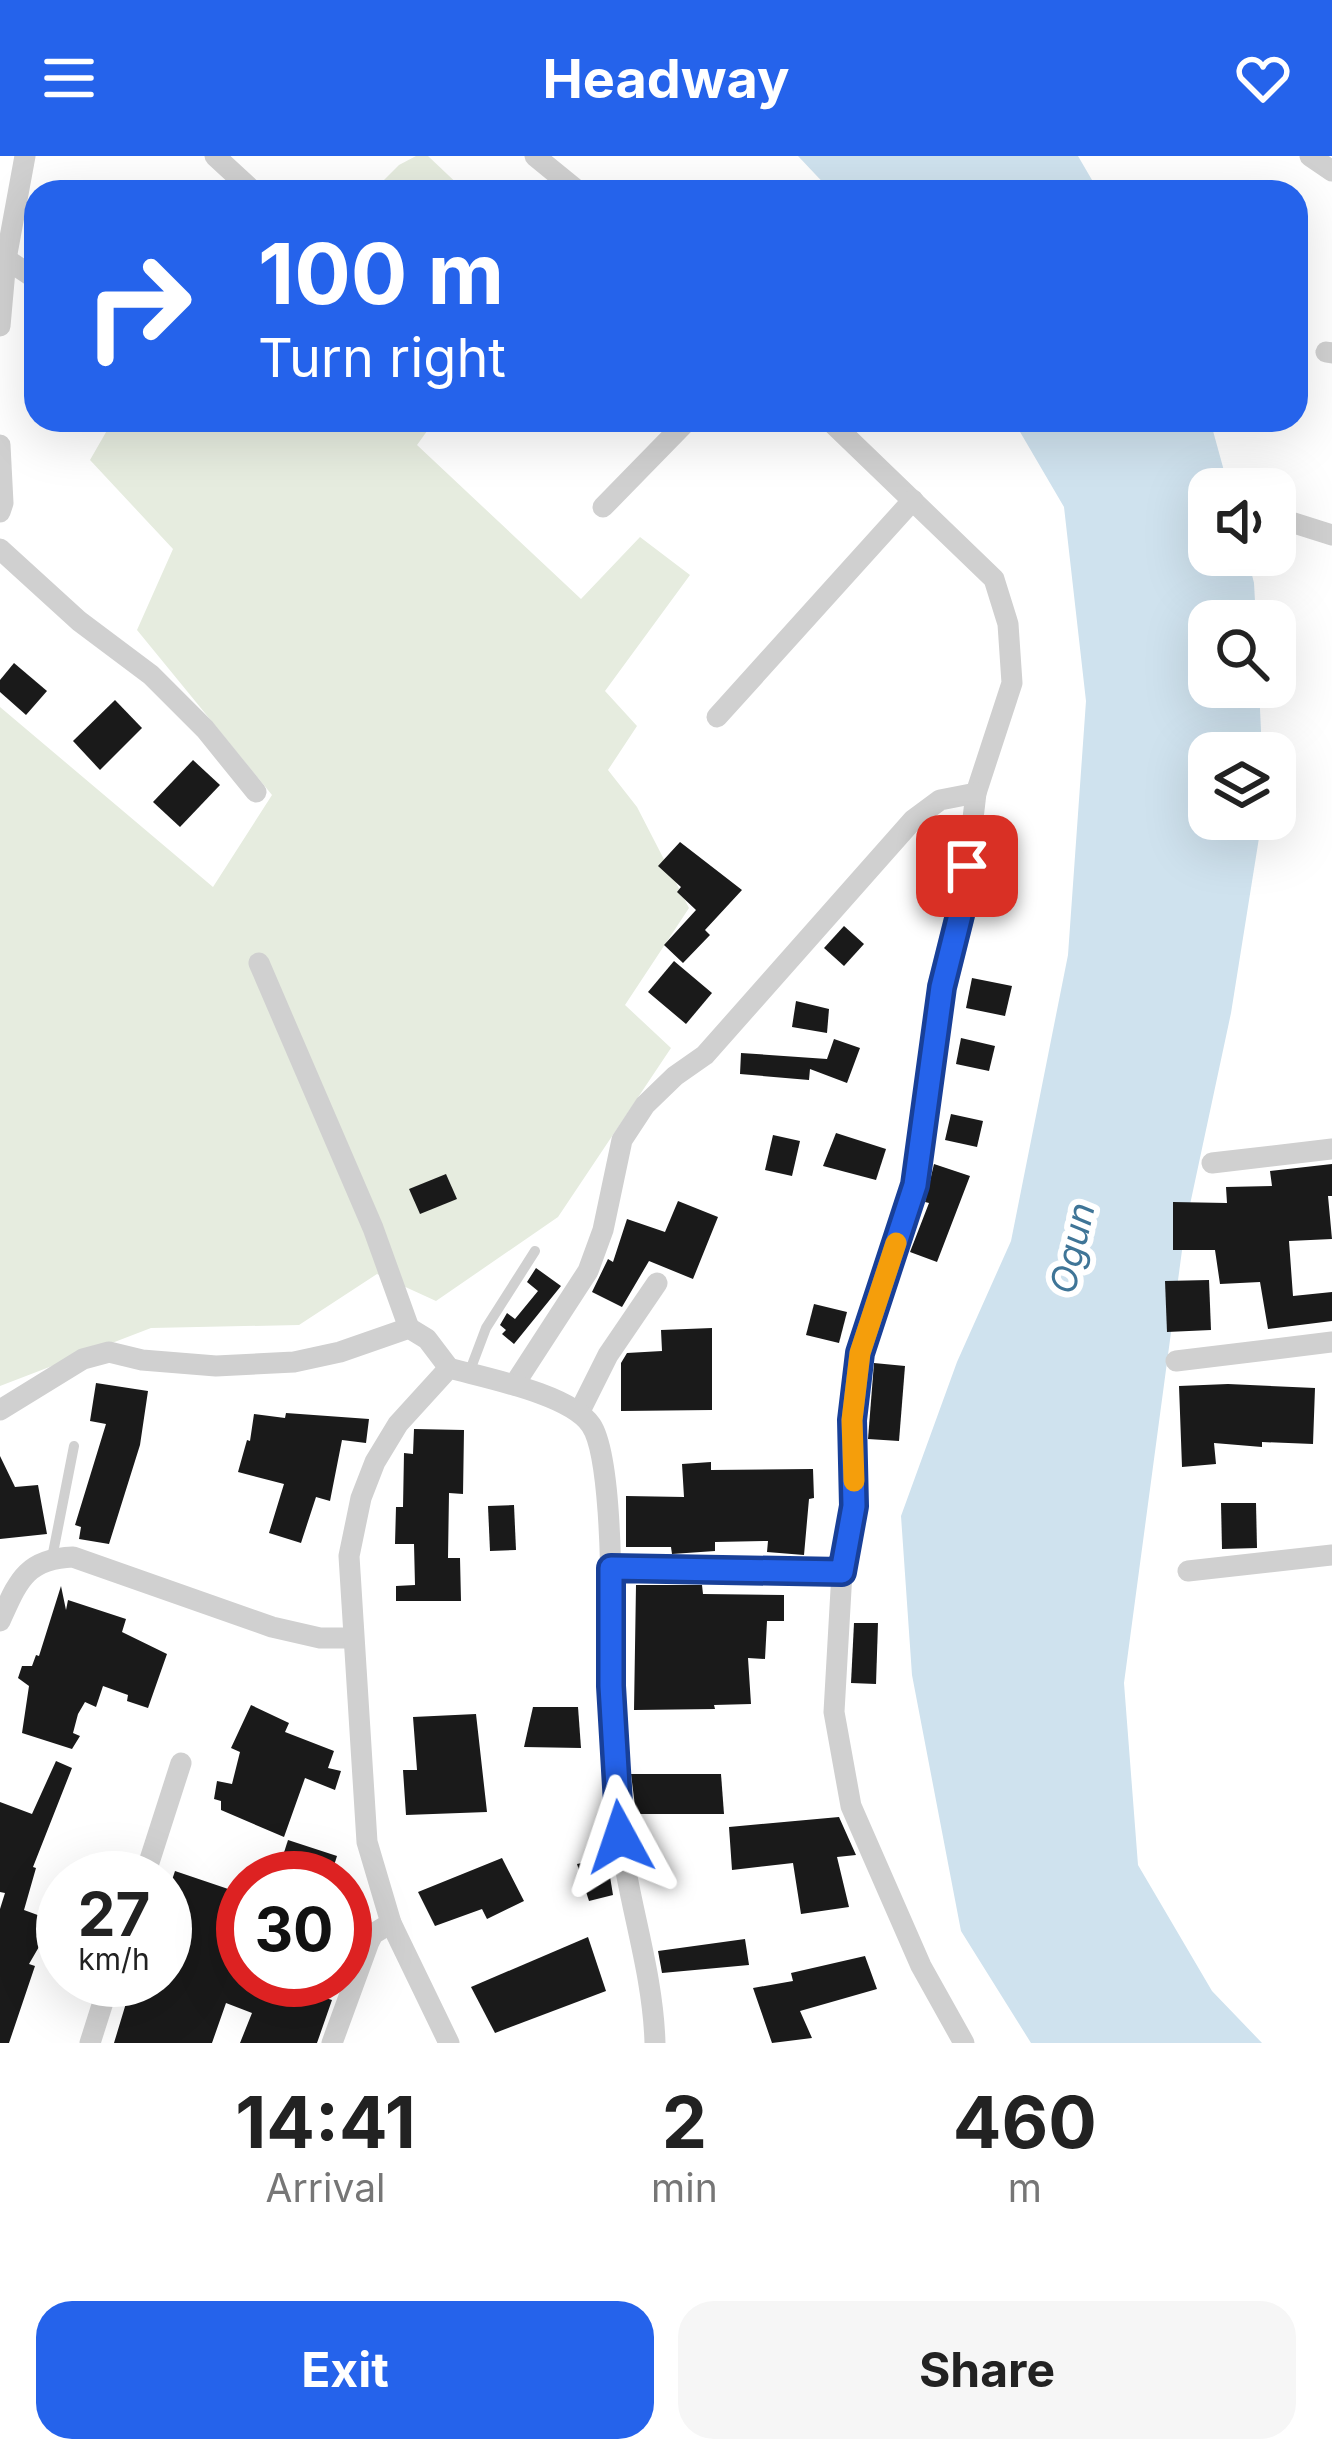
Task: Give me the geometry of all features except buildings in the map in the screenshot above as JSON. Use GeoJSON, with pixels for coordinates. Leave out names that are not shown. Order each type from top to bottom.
{"type":"FeatureCollection","features":[{"type":"Feature","properties":{"kind":"street"},"geometry":{"type":"LineString","coordinates":[[0,326],[25,156]]}},
{"type":"Feature","properties":{"kind":"street"},"geometry":{"type":"LineString","coordinates":[[214,156],[241,180]]}},
{"type":"Feature","properties":{"kind":"street"},"geometry":{"type":"LineString","coordinates":[[535,156],[564,180]]}},
{"type":"Feature","properties":{"kind":"street"},"geometry":{"type":"LineString","coordinates":[[1310,156],[1332,171]]}},
{"type":"Feature","properties":{"kind":"street"},"geometry":{"type":"LineString","coordinates":[[7,259],[24,271]]}},
{"type":"Feature","properties":{"kind":"street"},"geometry":{"type":"LineString","coordinates":[[603,507],[676,432]]}},
{"type":"Feature","properties":{"kind":"street"},"geometry":{"type":"LineString","coordinates":[[842,432],[994,579],[1008,624],[1012,683],[976,793],[963,903],[942,987],[915,1185],[860,1353],[852,1420],[854,1506],[842,1572],[834,1712],[851,1806],[921,1966],[964,2043]]}},
{"type":"Feature","properties":{"kind":"street"},"geometry":{"type":"LineString","coordinates":[[0,445],[0,512]]}},
{"type":"Feature","properties":{"kind":"street"},"geometry":{"type":"LineString","coordinates":[[716,717],[914,500]]}},
{"type":"Feature","properties":{"kind":"street"},"geometry":{"type":"LineString","coordinates":[[1296,524],[1332,535]]}},
{"type":"Feature","properties":{"kind":"street"},"geometry":{"type":"LineString","coordinates":[[0,549],[79,621],[152,675],[206,729],[256,792]]}},
{"type":"Feature","properties":{"kind":"street"},"geometry":{"type":"LineString","coordinates":[[514,1385],[588,1271],[603,1230],[622,1140],[645,1106],[705,1055],[913,820],[940,800],[976,793]]}},
{"type":"Feature","properties":{"kind":"street"},"geometry":{"type":"LineString","coordinates":[[259,963],[373,1228],[410,1328],[459,1371],[514,1385],[580,1411],[595,1429],[607,1499],[611,1568],[615,1776],[626,1872],[654,2003],[655,2043]]}},
{"type":"Feature","properties":{"kind":"street"},"geometry":{"type":"LineString","coordinates":[[1212,1163],[1332,1150]]}},
{"type":"Feature","properties":{"kind":"street"},"geometry":{"type":"LineString","coordinates":[[580,1411],[608,1355],[657,1283]]}},
{"type":"Feature","properties":{"kind":"street"},"geometry":{"type":"LineString","coordinates":[[0,1410],[83,1359],[109,1352],[142,1360],[216,1366],[294,1362],[410,1328]]}},
{"type":"Feature","properties":{"kind":"street"},"geometry":{"type":"LineString","coordinates":[[1176,1361],[1332,1342]]}},
{"type":"Feature","properties":{"kind":"street"},"geometry":{"type":"LineString","coordinates":[[449,2043],[392,1923],[368,1842],[349,1556],[361,1498],[375,1462],[398,1424],[459,1371]]}},
{"type":"Feature","properties":{"kind":"street"},"geometry":{"type":"LineString","coordinates":[[1188,1571],[1332,1556]]}},
{"type":"Feature","properties":{"kind":"street"},"geometry":{"type":"LineString","coordinates":[[0,1622],[23,1575],[52,1558],[73,1557],[272,1627],[320,1638],[351,1638]]}},
{"type":"Feature","properties":{"kind":"street"},"geometry":{"type":"LineString","coordinates":[[611,1568],[842,1572]]}},
{"type":"Feature","properties":{"kind":"street"},"geometry":{"type":"LineString","coordinates":[[153,1851],[181,1762]]}},
{"type":"Feature","properties":{"kind":"street"},"geometry":{"type":"LineString","coordinates":[[332,2043],[373,1934],[392,1923]]}},
{"type":"Feature","properties":{"kind":"street"},"geometry":{"type":"LineString","coordinates":[[90,2043],[101,2007]]}},
{"type":"Feature","properties":{"kind":"lane"},"geometry":{"type":"LineString","coordinates":[[459,1371],[535,1251]]}},
{"type":"Feature","properties":{"kind":"lane"},"geometry":{"type":"LineString","coordinates":[[52,1558],[74,1446]]}},
{"type":"Feature","properties":{"kind":"shaded area"},"geometry":{"type":"Polygon","coordinates":[[[428,156],[453,180],[384,180],[399,165],[428,156]]]}},
{"type":"Feature","properties":{"kind":"shaded area"},"geometry":{"type":"Polygon","coordinates":[[[106,432],[426,432],[417,445],[581,599],[640,537],[690,575],[605,691],[637,726],[608,770],[637,807],[689,908],[625,1005],[671,1048],[558,1217],[436,1301],[377,1274],[299,1325],[151,1328],[0,1386],[0,707],[213,887],[272,795],[137,630],[173,549],[90,460],[106,432]]]}},
{"type":"Feature","properties":{"kind":"water"},"geometry":{"type":"Polygon","coordinates":[[[798,156],[1078,156],[1092,180],[821,180],[798,156]]]}},
{"type":"Feature","properties":{"kind":"water","name":"Ogun"},"geometry":{"type":"Polygon","coordinates":[[[1020,432],[1213,432],[1223,468],[1188,468],[1188,576],[1252,576],[1255,600],[1188,600],[1188,708],[1260,708],[1261,732],[1188,732],[1188,840],[1259,840],[1231,1013],[1185,1228],[1124,1683],[1138,1865],[1212,1991],[1262,2043],[1031,2043],[961,1931],[912,1675],[901,1516],[957,1362],[1011,1241],[1068,955],[1086,701],[1064,507],[1020,432]]]}},
{"type":"Feature","properties":{"kind":"slow traffic"},"geometry":{"type":"LineString","coordinates":[[854,1481],[852,1420],[860,1353],[896,1243]]}},
{"type":"Feature","properties":{"kind":"route"},"geometry":{"type":"LineString","coordinates":[[620,1837],[611,1686],[611,1568],[842,1572],[854,1506],[852,1420],[860,1353],[915,1185],[942,987],[967,866]]}}]}
